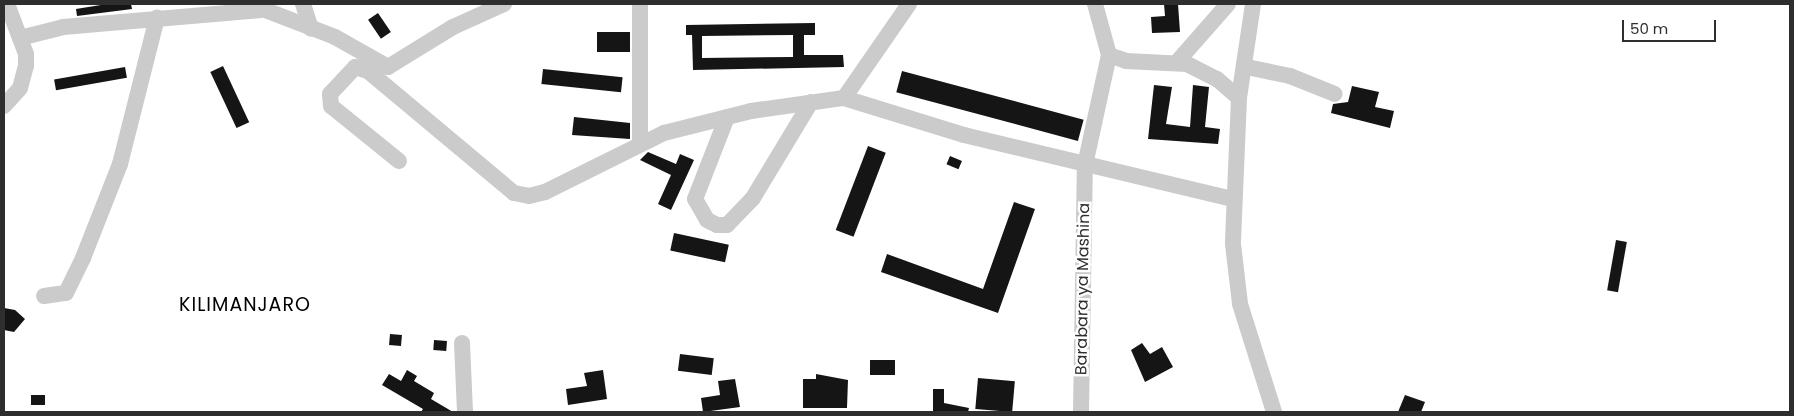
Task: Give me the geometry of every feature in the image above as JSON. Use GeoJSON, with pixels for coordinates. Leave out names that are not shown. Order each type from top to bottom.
{"type":"FeatureCollection","features":[{"type":"Feature","properties":{"kind":"street"},"geometry":{"type":"LineString","coordinates":[[4,106],[25,74],[26,54],[7,4]]}},
{"type":"Feature","properties":{"kind":"street"},"geometry":{"type":"LineString","coordinates":[[303,4],[311,29]]}},
{"type":"Feature","properties":{"kind":"street"},"geometry":{"type":"LineString","coordinates":[[20,38],[64,27],[255,7],[361,51],[382,66],[394,66],[453,27],[504,4]]}},
{"type":"Feature","properties":{"kind":"street"},"geometry":{"type":"LineString","coordinates":[[640,4],[640,144]]}},
{"type":"Feature","properties":{"kind":"street"},"geometry":{"type":"LineString","coordinates":[[844,98],[909,4]]}},
{"type":"Feature","properties":{"kind":"street"},"geometry":{"type":"LineString","coordinates":[[1096,4],[1109,55],[1126,61],[1177,62],[1218,78],[1239,98]]}},
{"type":"Feature","properties":{"kind":"street"},"geometry":{"type":"LineString","coordinates":[[1177,62],[1228,4]]}},
{"type":"Feature","properties":{"kind":"street"},"geometry":{"type":"LineString","coordinates":[[1253,4],[1247,67],[1239,98],[1232,199],[1240,304],[1274,412]]}},
{"type":"Feature","properties":{"kind":"street"},"geometry":{"type":"LineString","coordinates":[[44,296],[66,293],[76,274],[120,164],[150,60],[157,18]]}},
{"type":"Feature","properties":{"kind":"street"},"geometry":{"type":"LineString","coordinates":[[361,51],[355,67],[330,94],[330,106],[399,161]]}},
{"type":"Feature","properties":{"kind":"street","name":"Barabara ya Mashina"},"geometry":{"type":"LineString","coordinates":[[1081,412],[1086,165],[1109,55]]}},
{"type":"Feature","properties":{"kind":"street"},"geometry":{"type":"LineString","coordinates":[[355,67],[368,71],[514,193],[545,192],[664,133],[727,117],[844,98],[964,136],[1232,199]]}},
{"type":"Feature","properties":{"kind":"street"},"geometry":{"type":"LineString","coordinates":[[1247,67],[1290,76],[1335,94]]}},
{"type":"Feature","properties":{"kind":"street"},"geometry":{"type":"LineString","coordinates":[[727,117],[695,199],[707,220],[717,225],[727,225],[754,198],[811,102]]}},
{"type":"Feature","properties":{"kind":"street"},"geometry":{"type":"LineString","coordinates":[[462,343],[465,412]]}},
{"type":"Feature","properties":{"kind":"building"},"geometry":{"type":"Polygon","coordinates":[[[107,4],[131,4],[132,9],[77,16],[76,9],[107,4]]]}},
{"type":"Feature","properties":{"kind":"building"},"geometry":{"type":"Polygon","coordinates":[[[1164,4],[1178,4],[1180,32],[1152,33],[1151,17],[1165,16],[1164,4]]]}},
{"type":"Feature","properties":{"kind":"building"},"geometry":{"type":"Polygon","coordinates":[[[378,13],[391,32],[381,39],[368,20],[378,13]]]}},
{"type":"Feature","properties":{"kind":"building"},"geometry":{"type":"Polygon","coordinates":[[[815,23],[815,35],[804,35],[804,55],[843,55],[844,67],[693,70],[692,35],[686,35],[686,25],[815,23]],[[793,35],[702,36],[702,58],[793,57],[793,35]]]}},
{"type":"Feature","properties":{"kind":"building"},"geometry":{"type":"Polygon","coordinates":[[[597,32],[630,32],[630,52],[597,52],[597,32]]]}},
{"type":"Feature","properties":{"kind":"building"},"geometry":{"type":"Polygon","coordinates":[[[223,66],[249,122],[237,128],[210,72],[223,66]]]}},
{"type":"Feature","properties":{"kind":"building"},"geometry":{"type":"Polygon","coordinates":[[[125,67],[127,78],[56,90],[54,80],[125,67]]]}},
{"type":"Feature","properties":{"kind":"building"},"geometry":{"type":"Polygon","coordinates":[[[543,69],[623,77],[621,92],[541,84],[543,69]]]}},
{"type":"Feature","properties":{"kind":"building"},"geometry":{"type":"Polygon","coordinates":[[[902,71],[1084,120],[1078,141],[896,92],[902,71]]]}},
{"type":"Feature","properties":{"kind":"building"},"geometry":{"type":"Polygon","coordinates":[[[1154,85],[1172,87],[1166,124],[1190,127],[1193,85],[1209,87],[1205,127],[1220,129],[1218,144],[1148,139],[1154,85]]]}},
{"type":"Feature","properties":{"kind":"building"},"geometry":{"type":"Polygon","coordinates":[[[1352,86],[1379,92],[1375,107],[1394,111],[1390,128],[1331,113],[1333,104],[1348,102],[1352,86]]]}},
{"type":"Feature","properties":{"kind":"building"},"geometry":{"type":"Polygon","coordinates":[[[574,117],[630,123],[630,139],[572,135],[574,117]]]}},
{"type":"Feature","properties":{"kind":"building"},"geometry":{"type":"Polygon","coordinates":[[[868,146],[886,153],[853,237],[836,230],[868,146]]]}},
{"type":"Feature","properties":{"kind":"building"},"geometry":{"type":"Polygon","coordinates":[[[648,152],[676,164],[680,154],[694,160],[671,210],[658,204],[671,175],[640,160],[648,152]]]}},
{"type":"Feature","properties":{"kind":"building"},"geometry":{"type":"Polygon","coordinates":[[[950,156],[962,161],[958,169],[946,164],[950,156]]]}},
{"type":"Feature","properties":{"kind":"building"},"geometry":{"type":"Polygon","coordinates":[[[1014,202],[1035,209],[998,313],[881,272],[887,254],[983,289],[1014,202]]]}},
{"type":"Feature","properties":{"kind":"building"},"geometry":{"type":"Polygon","coordinates":[[[674,233],[729,245],[725,262],[670,251],[674,233]]]}},
{"type":"Feature","properties":{"kind":"building"},"geometry":{"type":"Polygon","coordinates":[[[1616,240],[1627,242],[1618,292],[1607,290],[1616,240]]]}},
{"type":"Feature","properties":{"kind":"building"},"geometry":{"type":"Polygon","coordinates":[[[4,308],[15,310],[25,319],[14,332],[4,330],[4,308]]]}},
{"type":"Feature","properties":{"kind":"building"},"geometry":{"type":"Polygon","coordinates":[[[390,334],[402,335],[401,346],[389,345],[390,334]]]}},
{"type":"Feature","properties":{"kind":"building"},"geometry":{"type":"Polygon","coordinates":[[[434,340],[447,341],[446,351],[433,350],[434,340]]]}},
{"type":"Feature","properties":{"kind":"building"},"geometry":{"type":"Polygon","coordinates":[[[1142,343],[1150,354],[1162,347],[1173,367],[1145,382],[1131,350],[1142,343]]]}},
{"type":"Feature","properties":{"kind":"building"},"geometry":{"type":"Polygon","coordinates":[[[680,354],[714,358],[712,375],[678,371],[680,354]]]}},
{"type":"Feature","properties":{"kind":"building"},"geometry":{"type":"Polygon","coordinates":[[[870,360],[895,360],[895,375],[870,375],[870,360]]]}},
{"type":"Feature","properties":{"kind":"building"},"geometry":{"type":"Polygon","coordinates":[[[407,370],[417,376],[414,381],[434,393],[431,399],[453,412],[421,412],[423,409],[382,385],[389,374],[401,381],[407,370]]]}},
{"type":"Feature","properties":{"kind":"building"},"geometry":{"type":"Polygon","coordinates":[[[603,370],[607,399],[568,405],[566,389],[587,386],[584,373],[603,370]]]}},
{"type":"Feature","properties":{"kind":"building"},"geometry":{"type":"Polygon","coordinates":[[[816,374],[848,380],[847,408],[803,408],[803,379],[816,379],[816,374]]]}},
{"type":"Feature","properties":{"kind":"building"},"geometry":{"type":"Polygon","coordinates":[[[978,378],[1015,381],[1012,412],[975,409],[978,378]]]}},
{"type":"Feature","properties":{"kind":"building"},"geometry":{"type":"Polygon","coordinates":[[[735,379],[740,407],[703,412],[701,398],[720,395],[718,381],[735,379]]]}},
{"type":"Feature","properties":{"kind":"building"},"geometry":{"type":"Polygon","coordinates":[[[933,389],[944,389],[944,403],[969,408],[968,412],[933,412],[933,389]]]}},
{"type":"Feature","properties":{"kind":"building"},"geometry":{"type":"Polygon","coordinates":[[[31,395],[45,395],[45,405],[31,405],[31,395]]]}},
{"type":"Feature","properties":{"kind":"building"},"geometry":{"type":"Polygon","coordinates":[[[1405,395],[1425,402],[1421,412],[1398,412],[1405,395]]]}},
{"type":"Feature","properties":{"kind":"district","name":"KILIMANJARO"},"geometry":{"type":"Point","coordinates":[245,305]}}]}
